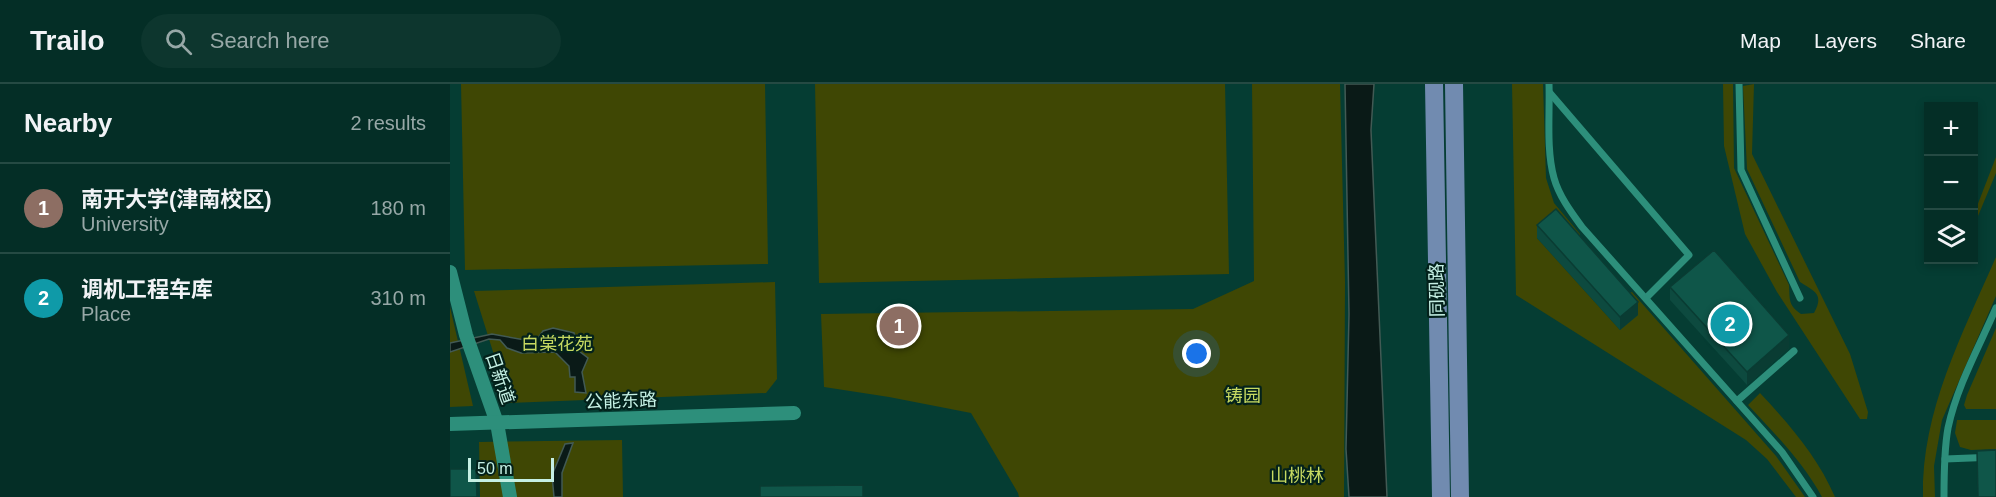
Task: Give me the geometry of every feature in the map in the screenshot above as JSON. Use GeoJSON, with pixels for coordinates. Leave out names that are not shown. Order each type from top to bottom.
{"type":"FeatureCollection","features":[{"type":"Feature","properties":{"kind":"main road","name":"同砚路"},"geometry":{"type":"LineString","coordinates":[[1434,84],[1441,497]]}},
{"type":"Feature","properties":{"kind":"main road","name":"同砚路"},"geometry":{"type":"LineString","coordinates":[[1454,84],[1460,497]]}},
{"type":"Feature","properties":{"kind":"street","name":"日新道"},"geometry":{"type":"LineString","coordinates":[[450,272],[468,342],[497,423],[510,497]]}},
{"type":"Feature","properties":{"kind":"street","name":"公能东路"},"geometry":{"type":"LineString","coordinates":[[450,424],[794,413]]}},
{"type":"Feature","properties":{"kind":"lane"},"geometry":{"type":"LineString","coordinates":[[1550,84],[1551,162],[1555,180],[1564,201],[1582,227],[1782,452],[1813,497]]}},
{"type":"Feature","properties":{"kind":"lane"},"geometry":{"type":"LineString","coordinates":[[1739,84],[1741,170],[1800,298]]}},
{"type":"Feature","properties":{"kind":"lane"},"geometry":{"type":"LineString","coordinates":[[1550,93],[1689,255],[1646,298]]}},
{"type":"Feature","properties":{"kind":"lane"},"geometry":{"type":"LineString","coordinates":[[1944,497],[1948,429],[1956,400],[1996,308]]}},
{"type":"Feature","properties":{"kind":"lane"},"geometry":{"type":"LineString","coordinates":[[1737,401],[1794,351]]}},
{"type":"Feature","properties":{"kind":"lane"},"geometry":{"type":"LineString","coordinates":[[1945,459],[1996,457]]}},
{"type":"Feature","properties":{"kind":"green space"},"geometry":{"type":"Polygon","coordinates":[[[461,84],[765,84],[768,264],[465,270],[461,84]]]}},
{"type":"Feature","properties":{"kind":"green space"},"geometry":{"type":"Polygon","coordinates":[[[815,84],[1225,84],[1229,274],[819,283],[815,84]]]}},
{"type":"Feature","properties":{"kind":"green space","name":"铸园"},"geometry":{"type":"Polygon","coordinates":[[[1252,84],[1340,84],[1345,282],[1344,497],[1019,497],[971,413],[824,387],[821,314],[1193,309],[1254,281],[1252,84]]]}},
{"type":"Feature","properties":{"kind":"green space"},"geometry":{"type":"Polygon","coordinates":[[[1512,84],[1543,84],[1546,178],[1554,203],[1580,234],[1580,239],[1537,238],[1620,330],[1625,294],[1632,292],[1776,456],[1805,497],[1796,497],[1767,459],[1746,440],[1516,295],[1512,84]]]}},
{"type":"Feature","properties":{"kind":"green space"},"geometry":{"type":"Polygon","coordinates":[[[1723,84],[1733,84],[1734,168],[1789,285],[1792,305],[1801,314],[1814,313],[1818,297],[1813,290],[1800,282],[1747,169],[1743,86],[1754,84],[1752,154],[1850,354],[1868,412],[1867,419],[1860,419],[1777,292],[1745,234],[1724,146],[1723,84]]]}},
{"type":"Feature","properties":{"kind":"green space"},"geometry":{"type":"Polygon","coordinates":[[[1996,157],[1996,173],[1978,216],[1978,204],[1996,157]]]}},
{"type":"Feature","properties":{"kind":"green space"},"geometry":{"type":"Polygon","coordinates":[[[1996,257],[1996,296],[1942,420],[1934,466],[1935,497],[1923,497],[1924,465],[1929,434],[1946,373],[1996,257]]]}},
{"type":"Feature","properties":{"kind":"green space","name":"白棠花苑"},"geometry":{"type":"Polygon","coordinates":[[[775,282],[777,379],[766,393],[509,403],[474,291],[775,282]]]}},
{"type":"Feature","properties":{"kind":"green space"},"geometry":{"type":"Polygon","coordinates":[[[450,307],[473,406],[450,407],[450,307]]]}},
{"type":"Feature","properties":{"kind":"green space"},"geometry":{"type":"Polygon","coordinates":[[[1996,328],[1996,409],[1966,409],[1964,405],[1967,395],[1996,328]]]}},
{"type":"Feature","properties":{"kind":"green space"},"geometry":{"type":"Polygon","coordinates":[[[1760,393],[1792,429],[1811,455],[1835,497],[1822,497],[1797,460],[1748,405],[1760,393]]]}},
{"type":"Feature","properties":{"kind":"green space"},"geometry":{"type":"Polygon","coordinates":[[[1957,420],[1996,420],[1996,449],[1971,450],[1960,447],[1955,433],[1957,420]]]}},
{"type":"Feature","properties":{"kind":"green space"},"geometry":{"type":"Polygon","coordinates":[[[622,440],[623,497],[480,497],[479,442],[622,440]]]}},
{"type":"Feature","properties":{"kind":"shaded area"},"geometry":{"type":"Polygon","coordinates":[[[1345,84],[1374,84],[1371,130],[1387,497],[1349,497],[1346,449],[1349,314],[1345,84]]]}},
{"type":"Feature","properties":{"kind":"shaded area"},"geometry":{"type":"Polygon","coordinates":[[[553,328],[574,333],[579,351],[588,358],[582,372],[586,393],[575,392],[575,377],[570,377],[569,366],[555,352],[521,353],[507,348],[500,340],[489,339],[450,352],[450,343],[492,334],[525,340],[538,338],[543,331],[553,328]]]}},
{"type":"Feature","properties":{"kind":"shaded area"},"geometry":{"type":"Polygon","coordinates":[[[573,443],[562,473],[562,497],[554,497],[552,475],[565,444],[573,443]]]}},
{"type":"Feature","properties":{"kind":"building"},"geometry":{"type":"Polygon","coordinates":[[[1556,209],[1638,302],[1620,317],[1537,225],[1556,209]]]}},
{"type":"Feature","properties":{"kind":"building"},"geometry":{"type":"Polygon","coordinates":[[[1714,250],[1789,335],[1747,372],[1670,287],[1714,250]]]}},
{"type":"Feature","properties":{"kind":"building"},"geometry":{"type":"Polygon","coordinates":[[[1996,450],[1996,497],[1978,497],[1977,451],[1996,450]]]}},
{"type":"Feature","properties":{"kind":"building"},"geometry":{"type":"Polygon","coordinates":[[[450,469],[476,469],[477,497],[450,497],[450,469]]]}},
{"type":"Feature","properties":{"kind":"building"},"geometry":{"type":"Polygon","coordinates":[[[863,485],[863,497],[760,497],[760,486],[863,485]]]}},
{"type":"Feature","properties":{"kind":"place","name":"调机工程车库"},"geometry":{"type":"Point","coordinates":[1730,324]}},
{"type":"Feature","properties":{"kind":"place","name":"南开大学(津南校区)"},"geometry":{"type":"Point","coordinates":[899,326]}},
{"type":"Feature","properties":{"kind":"park label","name":"山桃林"},"geometry":{"type":"Point","coordinates":[1297,476]}}]}
